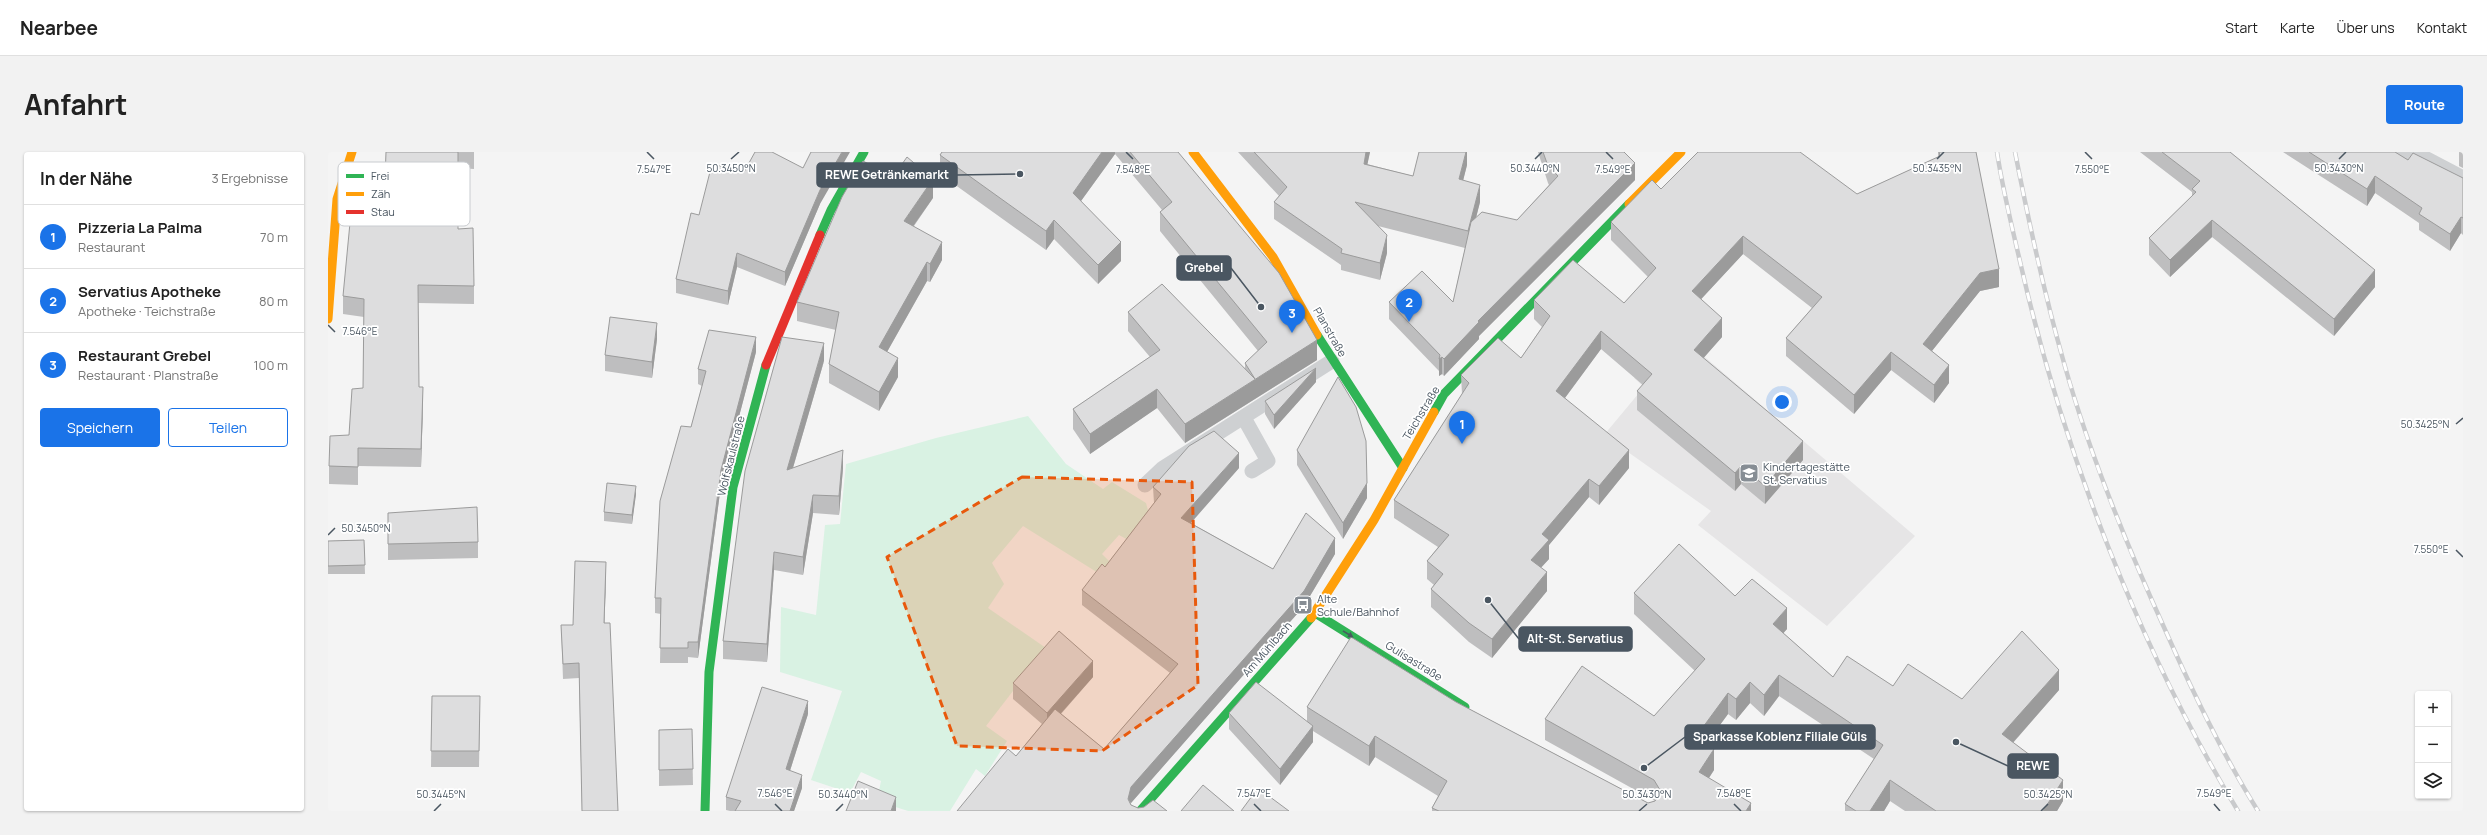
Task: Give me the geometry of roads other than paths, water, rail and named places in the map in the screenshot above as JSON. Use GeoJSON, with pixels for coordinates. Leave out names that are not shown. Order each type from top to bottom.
{"type":"FeatureCollection","features":[{"type":"Feature","properties":{"kind":"street"},"geometry":{"type":"LineString","coordinates":[[349,162],[352,152]]}},
{"type":"Feature","properties":{"kind":"street","name":"Wolfskaulstraße"},"geometry":{"type":"LineString","coordinates":[[705,811],[709,672],[733,487],[769,354],[830,210],[864,152]]}},
{"type":"Feature","properties":{"kind":"street","name":"Planstraße"},"geometry":{"type":"LineString","coordinates":[[1193,152],[1273,257],[1332,361],[1403,468]]}},
{"type":"Feature","properties":{"kind":"street","name":"Teichstraße"},"geometry":{"type":"LineString","coordinates":[[1403,468],[1444,394],[1575,258],[1682,152]]}},
{"type":"Feature","properties":{"kind":"street"},"geometry":{"type":"LineString","coordinates":[[2406,152],[2463,182]]}},
{"type":"Feature","properties":{"kind":"street"},"geometry":{"type":"LineString","coordinates":[[328,319],[338,199]]}},
{"type":"Feature","properties":{"kind":"street","name":"Am Mühlbach"},"geometry":{"type":"LineString","coordinates":[[1140,811],[1315,613],[1374,520],[1403,468]]}},
{"type":"Feature","properties":{"kind":"street","name":"Gulisastraße"},"geometry":{"type":"LineString","coordinates":[[1315,613],[1476,714]]}},
{"type":"Feature","properties":{"kind":"lane"},"geometry":{"type":"LineString","coordinates":[[1145,485],[1163,468],[1332,361]]}},
{"type":"Feature","properties":{"kind":"lane"},"geometry":{"type":"LineString","coordinates":[[1244,418],[1268,461],[1252,471]]}},
{"type":"Feature","properties":{"kind":"railway"},"geometry":{"type":"LineString","coordinates":[[1997,152],[2008,211],[2039,339],[2083,479],[2109,549],[2169,684],[2202,749],[2238,811]]}},
{"type":"Feature","properties":{"kind":"railway"},"geometry":{"type":"LineString","coordinates":[[2015,152],[2037,258],[2057,337],[2074,398],[2097,466],[2152,601],[2188,680],[2221,746],[2258,811]]}},
{"type":"Feature","properties":{"kind":"place","name":"REWE Getränkemarkt"},"geometry":{"type":"Point","coordinates":[1020,174]}},
{"type":"Feature","properties":{"kind":"place","name":"Grebel"},"geometry":{"type":"Point","coordinates":[1261,307]}},
{"type":"Feature","properties":{"kind":"place","name":"Servatius Apotheke"},"geometry":{"type":"Point","coordinates":[1409,322]}},
{"type":"Feature","properties":{"kind":"place","name":"Restaurant Grebel"},"geometry":{"type":"Point","coordinates":[1292,333]}},
{"type":"Feature","properties":{"kind":"place","name":"Pizzeria La Palma"},"geometry":{"type":"Point","coordinates":[1462,444]}},
{"type":"Feature","properties":{"kind":"place","name":"Kindertagestätte St. Servatius"},"geometry":{"type":"Point","coordinates":[1749,473]}},
{"type":"Feature","properties":{"kind":"place","name":"Alt-St. Servatius"},"geometry":{"type":"Point","coordinates":[1488,600]}},
{"type":"Feature","properties":{"kind":"place","name":"Alte Schule/Bahnhof"},"geometry":{"type":"Point","coordinates":[1303,605]}},
{"type":"Feature","properties":{"kind":"place","name":"REWE"},"geometry":{"type":"Point","coordinates":[1956,742]}},
{"type":"Feature","properties":{"kind":"place","name":"Sparkasse Koblenz Filiale Güls"},"geometry":{"type":"Point","coordinates":[1644,768]}}]}
